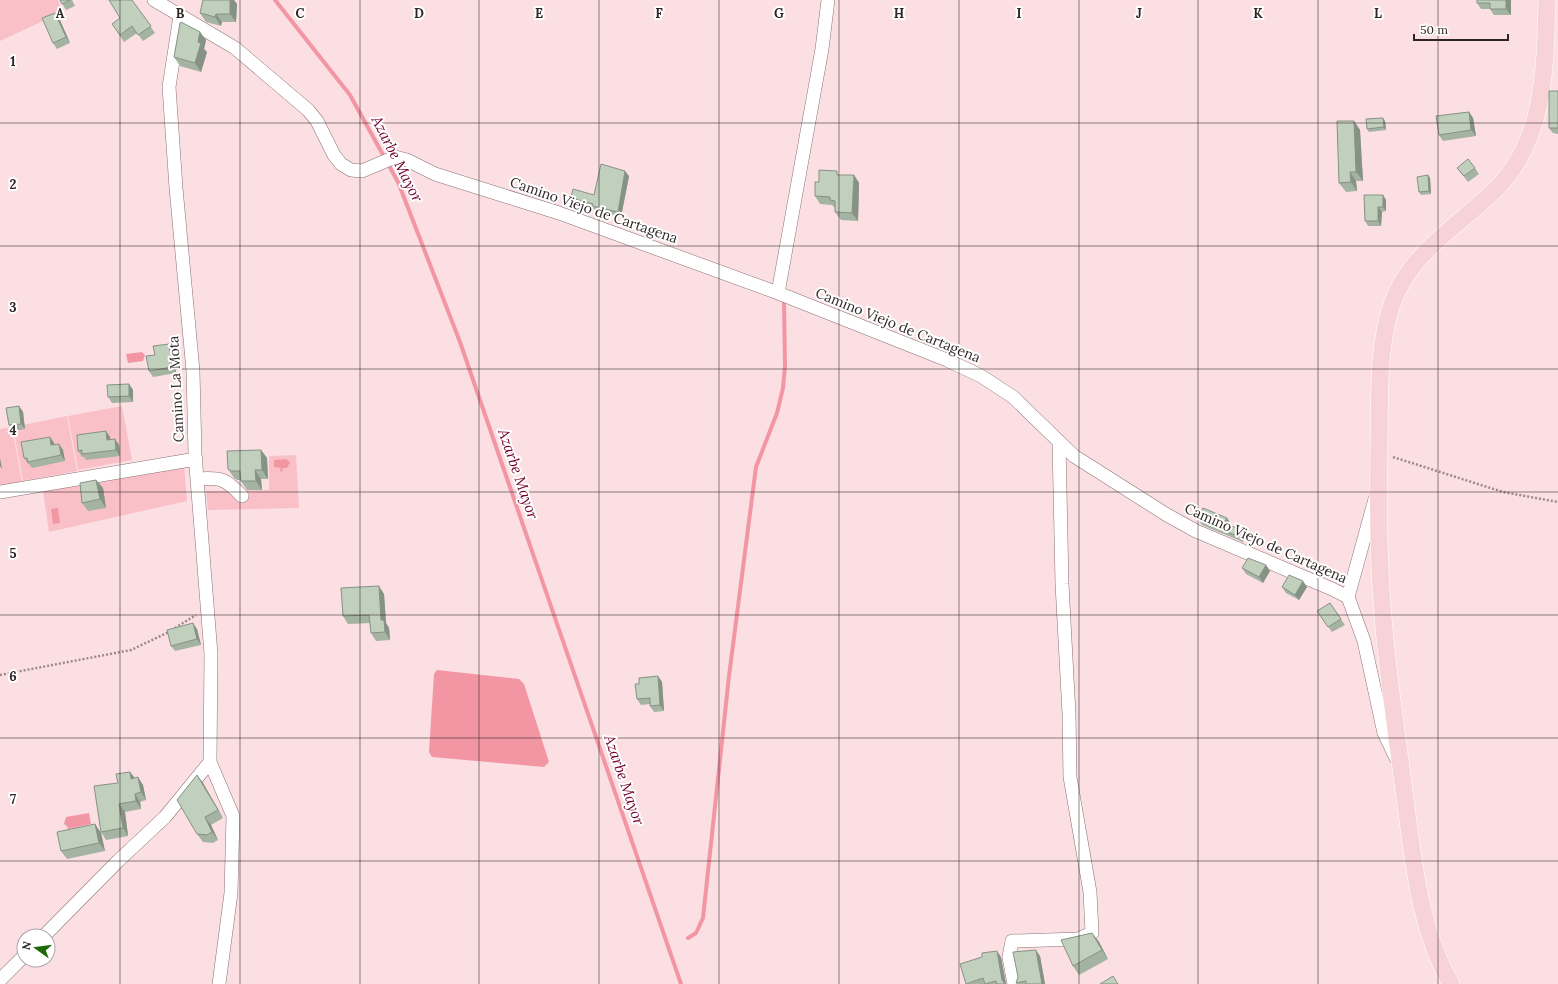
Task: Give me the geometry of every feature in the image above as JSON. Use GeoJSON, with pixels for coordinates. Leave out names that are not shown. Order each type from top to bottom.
{"type":"FeatureCollection","features":[{"type":"Feature","properties":{"kind":"main road"},"geometry":{"type":"LineString","coordinates":[[1451,984],[1444,972],[1430,934],[1420,896],[1402,771],[1382,603],[1378,485],[1382,352],[1386,325],[1392,302],[1405,277],[1418,259],[1498,188],[1514,169],[1525,150],[1533,127],[1545,73],[1547,0]]}},
{"type":"Feature","properties":{"kind":"street"},"geometry":{"type":"LineString","coordinates":[[154,0],[180,16]]}},
{"type":"Feature","properties":{"kind":"street"},"geometry":{"type":"LineString","coordinates":[[778,293],[822,49],[828,0]]}},
{"type":"Feature","properties":{"kind":"street","name":"Camino Viejo de Cartagena"},"geometry":{"type":"LineString","coordinates":[[180,16],[235,48],[308,110],[317,121],[334,155],[341,164],[351,170],[362,171],[395,157],[407,160],[435,174],[559,213],[912,344],[981,376],[1013,398],[1059,442],[1087,465],[1196,531],[1332,589],[1348,598]]}},
{"type":"Feature","properties":{"kind":"street","name":"Camino La Mota"},"geometry":{"type":"LineString","coordinates":[[180,16],[169,87],[176,188],[193,371],[197,479],[211,654],[210,762]]}},
{"type":"Feature","properties":{"kind":"street"},"geometry":{"type":"LineString","coordinates":[[1014,984],[1009,957],[1012,942],[1078,939],[1092,933],[1090,892],[1070,777],[1069,714],[1062,576],[1059,442]]}},
{"type":"Feature","properties":{"kind":"street"},"geometry":{"type":"LineString","coordinates":[[0,492],[196,459]]}},
{"type":"Feature","properties":{"kind":"street"},"geometry":{"type":"LineString","coordinates":[[197,479],[221,478],[242,496]]}},
{"type":"Feature","properties":{"kind":"street"},"geometry":{"type":"LineString","coordinates":[[1378,485],[1348,598],[1364,641],[1384,733],[1402,771]]}},
{"type":"Feature","properties":{"kind":"street"},"geometry":{"type":"LineString","coordinates":[[52,928],[118,861],[165,817],[210,762],[233,816],[231,893],[218,984]]}},
{"type":"Feature","properties":{"kind":"street"},"geometry":{"type":"LineString","coordinates":[[0,980],[16,964]]}},
{"type":"Feature","properties":{"kind":"path"},"geometry":{"type":"LineString","coordinates":[[1379,453],[1503,492],[1558,502]]}},
{"type":"Feature","properties":{"kind":"path"},"geometry":{"type":"LineString","coordinates":[[0,675],[131,650],[163,636],[207,608]]}},
{"type":"Feature","properties":{"kind":"shaded area"},"geometry":{"type":"Polygon","coordinates":[[[0,0],[58,0],[63,12],[0,41],[0,0]]]}},
{"type":"Feature","properties":{"kind":"shaded area"},"geometry":{"type":"Polygon","coordinates":[[[142,352],[145,355],[143,361],[128,363],[126,354],[142,352]]]}},
{"type":"Feature","properties":{"kind":"shaded area"},"geometry":{"type":"Polygon","coordinates":[[[122,406],[132,460],[78,470],[68,416],[122,406]]]}},
{"type":"Feature","properties":{"kind":"shaded area"},"geometry":{"type":"Polygon","coordinates":[[[67,416],[77,471],[23,481],[13,427],[67,416]]]}},
{"type":"Feature","properties":{"kind":"shaded area"},"geometry":{"type":"Polygon","coordinates":[[[12,427],[22,482],[0,486],[0,429],[12,427]]]}},
{"type":"Feature","properties":{"kind":"shaded area"},"geometry":{"type":"Polygon","coordinates":[[[296,455],[299,508],[208,510],[206,491],[269,490],[269,456],[296,455]]]}},
{"type":"Feature","properties":{"kind":"shaded area"},"geometry":{"type":"Polygon","coordinates":[[[286,459],[290,462],[287,468],[283,468],[282,472],[280,471],[281,468],[274,467],[274,460],[286,459]]]}},
{"type":"Feature","properties":{"kind":"shaded area"},"geometry":{"type":"Polygon","coordinates":[[[184,466],[187,501],[49,532],[43,491],[184,466]]]}},
{"type":"Feature","properties":{"kind":"shaded area"},"geometry":{"type":"Polygon","coordinates":[[[58,508],[60,523],[53,524],[51,509],[58,508]]]}},
{"type":"Feature","properties":{"kind":"shaded area"},"geometry":{"type":"Polygon","coordinates":[[[437,670],[519,679],[524,684],[549,762],[544,767],[432,757],[429,752],[434,674],[437,670]]]}},
{"type":"Feature","properties":{"kind":"shaded area"},"geometry":{"type":"Polygon","coordinates":[[[89,813],[91,824],[68,829],[64,824],[66,817],[89,813]]]}},
{"type":"Feature","properties":{"kind":"building"},"geometry":{"type":"Polygon","coordinates":[[[60,0],[70,0],[62,4],[60,0]]]}},
{"type":"Feature","properties":{"kind":"building"},"geometry":{"type":"Polygon","coordinates":[[[109,0],[132,0],[151,26],[138,35],[132,26],[120,35],[112,24],[120,18],[109,0]]]}},
{"type":"Feature","properties":{"kind":"building"},"geometry":{"type":"Polygon","coordinates":[[[203,0],[230,0],[230,14],[216,14],[215,17],[200,13],[203,0]]]}},
{"type":"Feature","properties":{"kind":"building"},"geometry":{"type":"Polygon","coordinates":[[[1477,0],[1506,0],[1506,9],[1490,9],[1490,3],[1477,3],[1477,0]]]}},
{"type":"Feature","properties":{"kind":"building"},"geometry":{"type":"Polygon","coordinates":[[[55,13],[66,37],[53,43],[42,18],[55,13]]]}},
{"type":"Feature","properties":{"kind":"building"},"geometry":{"type":"Polygon","coordinates":[[[181,22],[200,32],[198,42],[201,43],[195,63],[174,57],[181,22]]]}},
{"type":"Feature","properties":{"kind":"building"},"geometry":{"type":"Polygon","coordinates":[[[1549,91],[1558,91],[1558,128],[1549,128],[1549,91]]]}},
{"type":"Feature","properties":{"kind":"building"},"geometry":{"type":"Polygon","coordinates":[[[1469,112],[1471,130],[1439,135],[1436,116],[1469,112]]]}},
{"type":"Feature","properties":{"kind":"building"},"geometry":{"type":"Polygon","coordinates":[[[1383,118],[1384,127],[1367,129],[1366,119],[1383,118]]]}},
{"type":"Feature","properties":{"kind":"building"},"geometry":{"type":"Polygon","coordinates":[[[1337,121],[1354,121],[1356,172],[1350,172],[1351,182],[1339,183],[1337,121]]]}},
{"type":"Feature","properties":{"kind":"building"},"geometry":{"type":"Polygon","coordinates":[[[1468,159],[1475,168],[1464,176],[1457,168],[1468,159]]]}},
{"type":"Feature","properties":{"kind":"building"},"geometry":{"type":"Polygon","coordinates":[[[601,164],[625,171],[618,212],[592,206],[593,204],[571,198],[573,189],[594,195],[601,164]]]}},
{"type":"Feature","properties":{"kind":"building"},"geometry":{"type":"Polygon","coordinates":[[[819,170],[837,171],[837,175],[854,175],[852,213],[835,212],[835,201],[830,200],[830,197],[815,196],[815,182],[819,182],[819,170]]]}},
{"type":"Feature","properties":{"kind":"building"},"geometry":{"type":"Polygon","coordinates":[[[1428,175],[1429,191],[1419,192],[1417,177],[1428,175]]]}},
{"type":"Feature","properties":{"kind":"building"},"geometry":{"type":"Polygon","coordinates":[[[1364,195],[1383,195],[1383,207],[1378,207],[1378,221],[1365,221],[1364,195]]]}},
{"type":"Feature","properties":{"kind":"building"},"geometry":{"type":"Polygon","coordinates":[[[169,344],[172,367],[149,371],[146,356],[155,355],[153,346],[169,344]]]}},
{"type":"Feature","properties":{"kind":"building"},"geometry":{"type":"Polygon","coordinates":[[[129,384],[129,396],[108,397],[107,385],[129,384]]]}},
{"type":"Feature","properties":{"kind":"building"},"geometry":{"type":"Polygon","coordinates":[[[19,406],[21,424],[9,425],[6,408],[19,406]]]}},
{"type":"Feature","properties":{"kind":"building"},"geometry":{"type":"Polygon","coordinates":[[[106,431],[107,440],[115,439],[116,450],[82,454],[82,450],[78,451],[77,435],[106,431]]]}},
{"type":"Feature","properties":{"kind":"building"},"geometry":{"type":"Polygon","coordinates":[[[50,437],[51,445],[59,444],[61,455],[28,462],[27,458],[24,458],[21,442],[50,437]]]}},
{"type":"Feature","properties":{"kind":"building"},"geometry":{"type":"Polygon","coordinates":[[[261,450],[262,470],[255,470],[256,481],[241,481],[240,471],[231,471],[228,469],[227,451],[261,450]]]}},
{"type":"Feature","properties":{"kind":"building"},"geometry":{"type":"Polygon","coordinates":[[[96,480],[100,499],[82,503],[80,483],[96,480]]]}},
{"type":"Feature","properties":{"kind":"building"},"geometry":{"type":"Polygon","coordinates":[[[1203,508],[1227,518],[1224,523],[1242,530],[1239,537],[1198,519],[1203,508]]]}},
{"type":"Feature","properties":{"kind":"building"},"geometry":{"type":"Polygon","coordinates":[[[1248,558],[1266,565],[1259,577],[1242,568],[1248,558]]]}},
{"type":"Feature","properties":{"kind":"building"},"geometry":{"type":"Polygon","coordinates":[[[1289,575],[1303,581],[1295,595],[1282,587],[1289,575]]]}},
{"type":"Feature","properties":{"kind":"building"},"geometry":{"type":"Polygon","coordinates":[[[379,586],[381,620],[384,620],[385,632],[371,633],[369,615],[343,616],[341,588],[379,586]]]}},
{"type":"Feature","properties":{"kind":"building"},"geometry":{"type":"Polygon","coordinates":[[[1330,603],[1341,619],[1328,627],[1317,611],[1330,603]]]}},
{"type":"Feature","properties":{"kind":"building"},"geometry":{"type":"Polygon","coordinates":[[[193,623],[197,639],[171,646],[167,630],[193,623]]]}},
{"type":"Feature","properties":{"kind":"building"},"geometry":{"type":"Polygon","coordinates":[[[658,676],[660,705],[650,706],[650,698],[637,699],[635,684],[639,684],[639,678],[658,676]]]}},
{"type":"Feature","properties":{"kind":"building"},"geometry":{"type":"Polygon","coordinates":[[[130,772],[131,779],[138,777],[141,792],[135,794],[136,801],[119,804],[123,828],[101,832],[94,786],[118,783],[116,774],[130,772]]]}},
{"type":"Feature","properties":{"kind":"building"},"geometry":{"type":"Polygon","coordinates":[[[197,775],[218,810],[205,817],[212,832],[207,835],[197,834],[177,800],[197,775]]]}},
{"type":"Feature","properties":{"kind":"building"},"geometry":{"type":"Polygon","coordinates":[[[95,824],[99,843],[61,851],[57,832],[95,824]]]}},
{"type":"Feature","properties":{"kind":"building"},"geometry":{"type":"Polygon","coordinates":[[[1092,933],[1102,950],[1073,966],[1061,940],[1092,933]]]}},
{"type":"Feature","properties":{"kind":"building"},"geometry":{"type":"Polygon","coordinates":[[[1036,950],[1042,984],[1026,984],[1026,981],[1016,983],[1018,977],[1013,952],[1036,950]]]}},
{"type":"Feature","properties":{"kind":"building"},"geometry":{"type":"Polygon","coordinates":[[[997,951],[1002,980],[1005,984],[997,984],[996,981],[985,984],[983,978],[966,984],[960,964],[982,957],[982,953],[997,951]]]}},
{"type":"Feature","properties":{"kind":"building"},"geometry":{"type":"Polygon","coordinates":[[[1113,976],[1118,984],[1100,984],[1113,976]]]}},
{"type":"Feature","properties":{"kind":"waterway","name":"Azarbe Mayor"},"geometry":{"type":"LineString","coordinates":[[275,0],[350,95],[398,182],[460,342],[681,984]]}},
{"type":"Feature","properties":{"kind":"waterway"},"geometry":{"type":"LineString","coordinates":[[688,938],[696,933],[703,918],[729,676],[756,467],[777,413],[783,388],[785,366],[784,301]]}}]}
